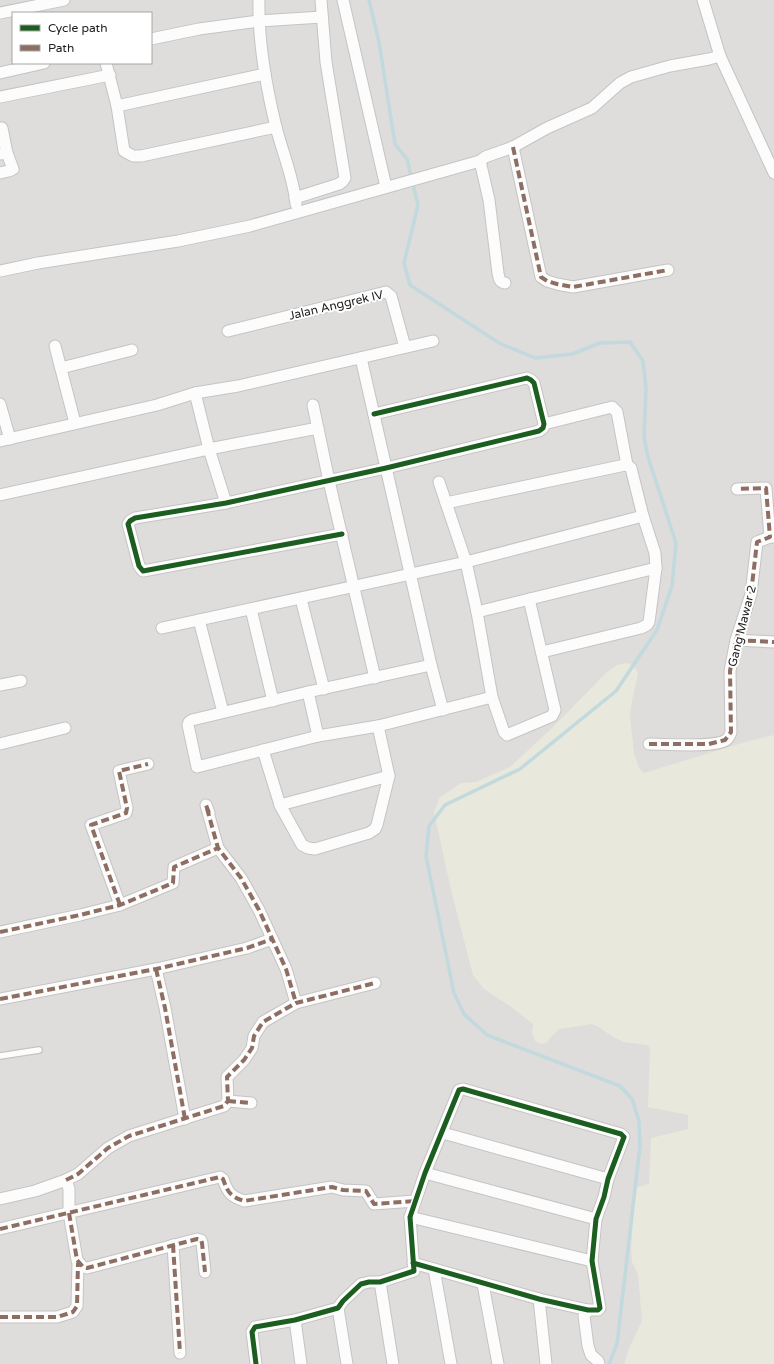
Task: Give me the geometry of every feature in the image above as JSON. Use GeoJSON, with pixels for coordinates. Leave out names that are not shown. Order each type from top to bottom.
{"type":"FeatureCollection","features":[{"type":"Feature","properties":{"kind":"street"},"geometry":{"type":"LineString","coordinates":[[259,0],[259,21],[265,74],[276,127],[295,198],[297,212]]}},
{"type":"Feature","properties":{"kind":"street"},"geometry":{"type":"LineString","coordinates":[[295,198],[339,184],[345,178],[326,62],[321,0]]}},
{"type":"Feature","properties":{"kind":"street"},"geometry":{"type":"LineString","coordinates":[[343,0],[386,187]]}},
{"type":"Feature","properties":{"kind":"street"},"geometry":{"type":"LineString","coordinates":[[703,0],[720,56],[774,173]]}},
{"type":"Feature","properties":{"kind":"street"},"geometry":{"type":"LineString","coordinates":[[0,13],[27,4],[58,1]]}},
{"type":"Feature","properties":{"kind":"street"},"geometry":{"type":"LineString","coordinates":[[152,38],[199,29],[259,21],[322,17]]}},
{"type":"Feature","properties":{"kind":"street"},"geometry":{"type":"LineString","coordinates":[[0,271],[38,263],[178,241],[250,226],[480,161],[485,157],[513,147],[547,128],[592,108],[620,83],[631,77],[670,66],[720,56]]}},
{"type":"Feature","properties":{"kind":"street"},"geometry":{"type":"LineString","coordinates":[[0,73],[40,64]]}},
{"type":"Feature","properties":{"kind":"street"},"geometry":{"type":"LineString","coordinates":[[106,64],[117,106],[124,151],[133,156],[141,156],[276,127]]}},
{"type":"Feature","properties":{"kind":"street"},"geometry":{"type":"LineString","coordinates":[[117,106],[265,74]]}},
{"type":"Feature","properties":{"kind":"street"},"geometry":{"type":"LineString","coordinates":[[0,96],[110,75]]}},
{"type":"Feature","properties":{"kind":"street"},"geometry":{"type":"LineString","coordinates":[[0,173],[13,169],[4,154],[2,128]]}},
{"type":"Feature","properties":{"kind":"street"},"geometry":{"type":"LineString","coordinates":[[513,147],[541,277],[547,281],[573,287],[668,270]]}},
{"type":"Feature","properties":{"kind":"street"},"geometry":{"type":"LineString","coordinates":[[480,161],[489,200],[498,273],[501,282],[505,283]]}},
{"type":"Feature","properties":{"kind":"street","name":"Jalan Anggrek IV"},"geometry":{"type":"LineString","coordinates":[[228,331],[386,292],[391,296],[405,347]]}},
{"type":"Feature","properties":{"kind":"street"},"geometry":{"type":"LineString","coordinates":[[0,404],[5,440],[157,405],[195,393],[238,386],[433,341]]}},
{"type":"Feature","properties":{"kind":"street"},"geometry":{"type":"LineString","coordinates":[[56,346],[75,423]]}},
{"type":"Feature","properties":{"kind":"street"},"geometry":{"type":"LineString","coordinates":[[61,368],[132,350]]}},
{"type":"Feature","properties":{"kind":"street"},"geometry":{"type":"LineString","coordinates":[[361,358],[431,665],[443,710]]}},
{"type":"Feature","properties":{"kind":"street"},"geometry":{"type":"LineString","coordinates":[[342,534],[143,571],[128,524],[130,520],[135,518],[226,503],[386,468],[539,431],[543,428],[544,424],[534,383],[527,378],[374,414]]}},
{"type":"Feature","properties":{"kind":"street"},"geometry":{"type":"LineString","coordinates":[[195,393],[209,449],[226,503]]}},
{"type":"Feature","properties":{"kind":"street"},"geometry":{"type":"LineString","coordinates":[[313,405],[375,678]]}},
{"type":"Feature","properties":{"kind":"street"},"geometry":{"type":"LineString","coordinates":[[542,652],[647,625],[650,619],[656,568],[655,550],[643,516],[632,471],[627,465],[617,412],[612,407],[544,424]]}},
{"type":"Feature","properties":{"kind":"street"},"geometry":{"type":"LineString","coordinates":[[0,495],[209,449],[318,428]]}},
{"type":"Feature","properties":{"kind":"street"},"geometry":{"type":"LineString","coordinates":[[446,503],[627,465]]}},
{"type":"Feature","properties":{"kind":"street"},"geometry":{"type":"LineString","coordinates":[[439,482],[466,562],[477,612],[492,697],[506,734],[553,715],[555,708],[529,599]]}},
{"type":"Feature","properties":{"kind":"street"},"geometry":{"type":"LineString","coordinates":[[737,489],[766,488],[772,537]]}},
{"type":"Feature","properties":{"kind":"street"},"geometry":{"type":"LineString","coordinates":[[162,628],[466,562],[643,516]]}},
{"type":"Feature","properties":{"kind":"street","name":"Gang Mawar 2"},"geometry":{"type":"LineString","coordinates":[[649,744],[709,744],[725,740],[729,736],[731,732],[730,671],[736,640],[751,594],[757,542],[772,537]]}},
{"type":"Feature","properties":{"kind":"street"},"geometry":{"type":"LineString","coordinates":[[477,612],[656,568]]}},
{"type":"Feature","properties":{"kind":"street"},"geometry":{"type":"LineString","coordinates":[[301,598],[324,690]]}},
{"type":"Feature","properties":{"kind":"street"},"geometry":{"type":"LineString","coordinates":[[251,609],[273,701]]}},
{"type":"Feature","properties":{"kind":"street"},"geometry":{"type":"LineString","coordinates":[[199,620],[223,712]]}},
{"type":"Feature","properties":{"kind":"street"},"geometry":{"type":"LineString","coordinates":[[736,640],[774,642]]}},
{"type":"Feature","properties":{"kind":"street"},"geometry":{"type":"LineString","coordinates":[[431,665],[196,718],[189,722],[188,728],[197,766],[318,736],[378,726],[492,697]]}},
{"type":"Feature","properties":{"kind":"street"},"geometry":{"type":"LineString","coordinates":[[0,685],[21,681]]}},
{"type":"Feature","properties":{"kind":"street"},"geometry":{"type":"LineString","coordinates":[[308,692],[318,736]]}},
{"type":"Feature","properties":{"kind":"street"},"geometry":{"type":"LineString","coordinates":[[263,750],[280,805],[302,845],[315,850],[372,832],[377,825],[389,776],[378,726]]}},
{"type":"Feature","properties":{"kind":"street"},"geometry":{"type":"LineString","coordinates":[[0,744],[65,728]]}},
{"type":"Feature","properties":{"kind":"street"},"geometry":{"type":"LineString","coordinates":[[120,905],[91,825],[126,813],[127,808],[119,772],[148,764]]}},
{"type":"Feature","properties":{"kind":"street"},"geometry":{"type":"LineString","coordinates":[[280,805],[389,776]]}},
{"type":"Feature","properties":{"kind":"street"},"geometry":{"type":"LineString","coordinates":[[209,813],[206,805],[218,848],[241,878],[259,910],[286,969],[296,1003]]}},
{"type":"Feature","properties":{"kind":"street"},"geometry":{"type":"LineString","coordinates":[[0,932],[80,916],[120,905],[173,883],[174,868],[218,848]]}},
{"type":"Feature","properties":{"kind":"street"},"geometry":{"type":"LineString","coordinates":[[0,999],[156,969],[247,948],[272,939]]}},
{"type":"Feature","properties":{"kind":"street"},"geometry":{"type":"LineString","coordinates":[[156,969],[165,1008],[185,1119]]}},
{"type":"Feature","properties":{"kind":"street"},"geometry":{"type":"LineString","coordinates":[[0,1199],[35,1191],[66,1180],[78,1174],[108,1148],[125,1138],[224,1106],[228,1100],[227,1077],[234,1072],[252,1048],[254,1036],[263,1022],[296,1003],[375,983]]}},
{"type":"Feature","properties":{"kind":"street"},"geometry":{"type":"LineString","coordinates":[[256,1364],[252,1332],[253,1328],[257,1326],[295,1320],[338,1308],[343,1301],[361,1284],[380,1282],[414,1267],[434,1269],[539,1300],[588,1310],[598,1310],[600,1308],[592,1261],[596,1219],[604,1197],[608,1179],[624,1139],[622,1135],[463,1089],[458,1092],[425,1173],[410,1218],[414,1267]]}},
{"type":"Feature","properties":{"kind":"street"},"geometry":{"type":"LineString","coordinates":[[228,1100],[251,1103]]}},
{"type":"Feature","properties":{"kind":"street"},"geometry":{"type":"LineString","coordinates":[[442,1133],[608,1179]]}},
{"type":"Feature","properties":{"kind":"street"},"geometry":{"type":"LineString","coordinates":[[425,1173],[596,1219]]}},
{"type":"Feature","properties":{"kind":"street"},"geometry":{"type":"LineString","coordinates":[[0,1229],[220,1178],[224,1179],[229,1193],[244,1201],[332,1187],[343,1190],[366,1191],[374,1204],[415,1201]]}},
{"type":"Feature","properties":{"kind":"street"},"geometry":{"type":"LineString","coordinates":[[0,1317],[57,1317],[73,1312],[77,1306],[78,1263],[69,1213],[69,1189],[66,1180]]}},
{"type":"Feature","properties":{"kind":"street"},"geometry":{"type":"LineString","coordinates":[[410,1218],[592,1261]]}},
{"type":"Feature","properties":{"kind":"street"},"geometry":{"type":"LineString","coordinates":[[78,1263],[87,1268],[197,1239],[201,1240],[203,1246],[205,1272]]}},
{"type":"Feature","properties":{"kind":"street"},"geometry":{"type":"LineString","coordinates":[[173,1245],[180,1353]]}},
{"type":"Feature","properties":{"kind":"street"},"geometry":{"type":"LineString","coordinates":[[434,1269],[451,1364]]}},
{"type":"Feature","properties":{"kind":"street"},"geometry":{"type":"LineString","coordinates":[[380,1282],[393,1364]]}},
{"type":"Feature","properties":{"kind":"street"},"geometry":{"type":"LineString","coordinates":[[483,1284],[498,1364]]}},
{"type":"Feature","properties":{"kind":"street"},"geometry":{"type":"LineString","coordinates":[[539,1300],[546,1364]]}},
{"type":"Feature","properties":{"kind":"street"},"geometry":{"type":"LineString","coordinates":[[338,1308],[347,1364]]}},
{"type":"Feature","properties":{"kind":"street"},"geometry":{"type":"LineString","coordinates":[[588,1310],[584,1316],[588,1346],[591,1355],[598,1361],[599,1364]]}},
{"type":"Feature","properties":{"kind":"street"},"geometry":{"type":"LineString","coordinates":[[295,1320],[301,1364]]}},
{"type":"Feature","properties":{"kind":"lane"},"geometry":{"type":"LineString","coordinates":[[0,1056],[39,1050]]}},
{"type":"Feature","properties":{"kind":"shaded area"},"geometry":{"type":"Polygon","coordinates":[[[0,0],[774,0],[774,1364],[0,1364],[0,0]]]}},
{"type":"Feature","properties":{"kind":"shaded area"},"geometry":{"type":"Polygon","coordinates":[[[628,663],[636,669],[638,674],[630,717],[634,753],[639,768],[644,773],[742,743],[774,735],[774,1364],[624,1364],[629,1348],[642,1321],[638,1274],[632,1262],[631,1250],[635,1188],[649,1184],[651,1138],[688,1129],[688,1115],[648,1107],[650,1050],[648,1045],[623,1042],[592,1024],[559,1029],[547,1043],[541,1044],[535,1041],[532,1033],[533,1024],[510,1006],[484,989],[473,975],[451,890],[434,812],[440,797],[461,783],[476,782],[510,767],[552,728],[606,673],[617,665],[628,663]]]}},
{"type":"Feature","properties":{"kind":"waterway"},"geometry":{"type":"LineString","coordinates":[[369,0],[379,42],[395,144],[407,159],[418,205],[404,263],[410,285],[499,343],[535,358],[572,354],[600,343],[630,342],[643,361],[646,389],[644,437],[648,457],[676,543],[672,586],[657,630],[616,691],[520,769],[445,805],[429,826],[426,856],[454,993],[464,1014],[487,1035],[620,1086],[632,1099],[639,1121],[640,1146],[617,1344],[609,1364]]}},
{"type":"Feature","properties":{"kind":"marked path"},"geometry":{"type":"LineString","coordinates":[[513,147],[541,277],[547,281],[573,287],[668,270]]}},
{"type":"Feature","properties":{"kind":"marked path"},"geometry":{"type":"LineString","coordinates":[[649,744],[709,744],[725,740],[731,732],[730,671],[736,640],[751,594],[757,542],[770,537],[766,488],[737,489]]}},
{"type":"Feature","properties":{"kind":"marked path"},"geometry":{"type":"LineString","coordinates":[[736,640],[774,642]]}},
{"type":"Feature","properties":{"kind":"marked path"},"geometry":{"type":"LineString","coordinates":[[120,905],[91,825],[126,813],[127,808],[119,771],[148,764]]}},
{"type":"Feature","properties":{"kind":"marked path"},"geometry":{"type":"LineString","coordinates":[[209,813],[206,805],[218,848],[241,878],[259,910],[286,969],[296,1003]]}},
{"type":"Feature","properties":{"kind":"marked path"},"geometry":{"type":"LineString","coordinates":[[0,932],[120,905],[173,883],[174,867],[218,848]]}},
{"type":"Feature","properties":{"kind":"marked path"},"geometry":{"type":"LineString","coordinates":[[0,999],[156,969],[247,948],[272,939]]}},
{"type":"Feature","properties":{"kind":"marked path"},"geometry":{"type":"LineString","coordinates":[[156,969],[165,1008],[185,1119]]}},
{"type":"Feature","properties":{"kind":"marked path"},"geometry":{"type":"LineString","coordinates":[[66,1180],[78,1174],[108,1148],[129,1136],[224,1106],[228,1101],[227,1077],[244,1060],[252,1048],[254,1036],[263,1022],[296,1003],[375,983]]}},
{"type":"Feature","properties":{"kind":"marked path"},"geometry":{"type":"LineString","coordinates":[[228,1101],[251,1103]]}},
{"type":"Feature","properties":{"kind":"marked path"},"geometry":{"type":"LineString","coordinates":[[0,1229],[220,1177],[223,1179],[226,1188],[230,1193],[244,1201],[332,1187],[343,1190],[366,1191],[374,1204],[415,1201]]}},
{"type":"Feature","properties":{"kind":"marked path"},"geometry":{"type":"LineString","coordinates":[[69,1213],[77,1260],[83,1267],[87,1268],[197,1239],[201,1240],[202,1243],[205,1272]]}},
{"type":"Feature","properties":{"kind":"marked path"},"geometry":{"type":"LineString","coordinates":[[173,1245],[180,1353]]}},
{"type":"Feature","properties":{"kind":"marked path"},"geometry":{"type":"LineString","coordinates":[[0,1317],[57,1317],[73,1312],[77,1306],[78,1263]]}},
{"type":"Feature","properties":{"kind":"cycle path"},"geometry":{"type":"LineString","coordinates":[[342,534],[143,571],[139,566],[128,524],[135,518],[226,503],[386,468],[539,431],[543,428],[544,424],[534,383],[527,378],[374,414]]}},
{"type":"Feature","properties":{"kind":"cycle path"},"geometry":{"type":"LineString","coordinates":[[256,1364],[252,1332],[255,1327],[295,1320],[338,1308],[343,1301],[361,1284],[380,1282],[414,1271],[410,1217],[425,1173],[459,1090],[463,1089],[621,1134],[624,1137],[608,1179],[604,1197],[596,1219],[592,1261],[600,1308],[598,1310],[588,1310],[539,1299],[413,1263]]}}]}
